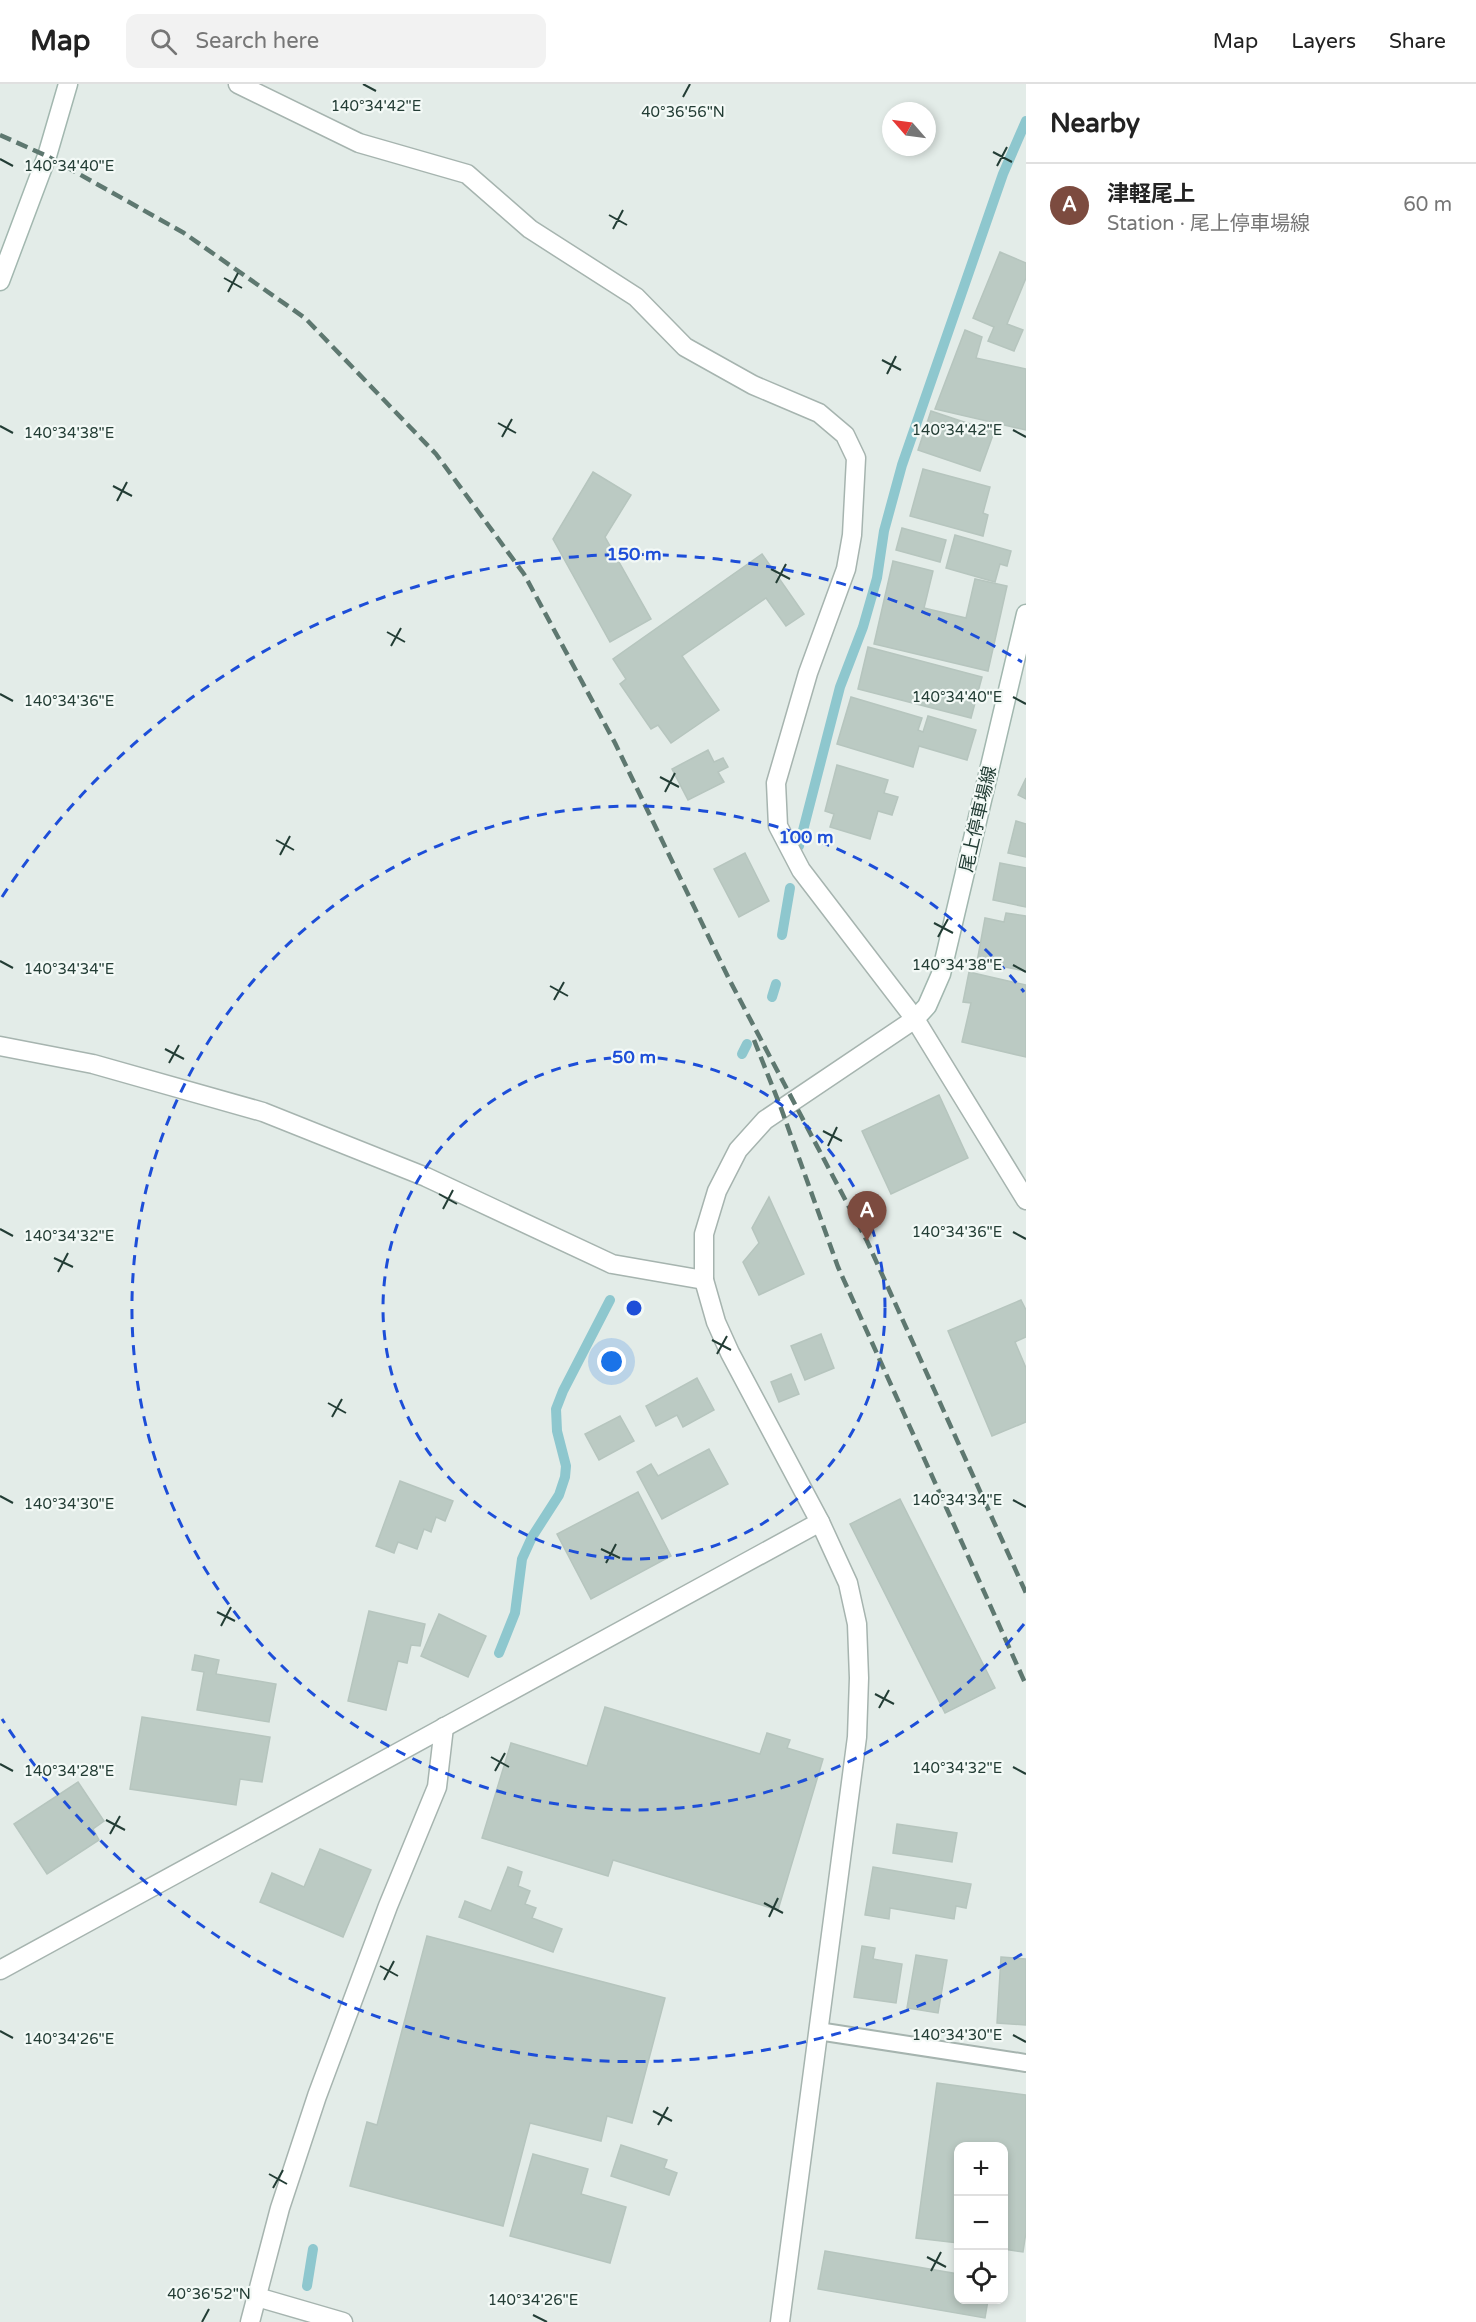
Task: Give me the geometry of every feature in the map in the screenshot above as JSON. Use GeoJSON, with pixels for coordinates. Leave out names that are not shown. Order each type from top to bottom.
{"type":"FeatureCollection","features":[{"type":"Feature","properties":{"kind":"street"},"geometry":{"type":"LineString","coordinates":[[0,281],[47,156],[68,84]]}},
{"type":"Feature","properties":{"kind":"street"},"geometry":{"type":"LineString","coordinates":[[238,84],[359,143],[467,174],[530,229],[636,297],[685,347],[753,385],[819,413],[845,435],[856,458],[852,535],[846,569],[808,673],[776,783],[778,826],[801,870],[915,1019],[1026,1200]]}},
{"type":"Feature","properties":{"kind":"street","name":"尾上停車場線"},"geometry":{"type":"LineString","coordinates":[[915,1019],[927,1006],[941,974],[1026,614]]}},
{"type":"Feature","properties":{"kind":"street"},"geometry":{"type":"LineString","coordinates":[[780,2322],[856,1737],[859,1678],[857,1624],[849,1583],[820,1522],[730,1353],[716,1322],[704,1280],[704,1234],[717,1191],[738,1150],[765,1120],[915,1019]]}},
{"type":"Feature","properties":{"kind":"street"},"geometry":{"type":"LineString","coordinates":[[0,1046],[93,1064],[262,1112],[426,1177],[612,1264],[704,1280]]}},
{"type":"Feature","properties":{"kind":"street"},"geometry":{"type":"LineString","coordinates":[[0,1970],[820,1522]]}},
{"type":"Feature","properties":{"kind":"street"},"geometry":{"type":"LineString","coordinates":[[250,2322],[280,2208],[317,2096],[387,1906],[437,1787],[444,1727]]}},
{"type":"Feature","properties":{"kind":"street"},"geometry":{"type":"LineString","coordinates":[[257,2297],[343,2322]]}},
{"type":"Feature","properties":{"kind":"lane"},"geometry":{"type":"LineString","coordinates":[[818,2031],[1026,2063]]}},
{"type":"Feature","properties":{"kind":"building"},"geometry":{"type":"Polygon","coordinates":[[[1000,252],[1026,263],[1026,278],[1007,324],[1023,330],[1014,351],[988,341],[994,327],[973,318],[1000,252]]]}},
{"type":"Feature","properties":{"kind":"building"},"geometry":{"type":"Polygon","coordinates":[[[965,330],[982,337],[976,358],[1026,369],[1026,430],[935,409],[965,330]]]}},
{"type":"Feature","properties":{"kind":"building"},"geometry":{"type":"Polygon","coordinates":[[[931,411],[994,432],[980,471],[918,450],[931,411]]]}},
{"type":"Feature","properties":{"kind":"building"},"geometry":{"type":"Polygon","coordinates":[[[923,469],[990,487],[983,513],[988,515],[983,536],[910,516],[923,469]]]}},
{"type":"Feature","properties":{"kind":"building"},"geometry":{"type":"Polygon","coordinates":[[[593,472],[631,495],[605,537],[651,619],[610,642],[553,539],[593,472]]]}},
{"type":"Feature","properties":{"kind":"building"},"geometry":{"type":"Polygon","coordinates":[[[902,528],[946,540],[940,562],[896,550],[902,528]]]}},
{"type":"Feature","properties":{"kind":"building"},"geometry":{"type":"Polygon","coordinates":[[[955,535],[1011,551],[1007,566],[1000,564],[995,582],[946,568],[955,535]]]}},
{"type":"Feature","properties":{"kind":"building"},"geometry":{"type":"Polygon","coordinates":[[[762,554],[804,614],[786,626],[766,598],[682,656],[719,710],[671,743],[658,725],[651,729],[620,684],[626,679],[613,659],[762,554]]]}},
{"type":"Feature","properties":{"kind":"building"},"geometry":{"type":"Polygon","coordinates":[[[893,561],[933,571],[924,608],[966,618],[975,579],[1007,586],[988,671],[874,644],[893,561]]]}},
{"type":"Feature","properties":{"kind":"building"},"geometry":{"type":"Polygon","coordinates":[[[868,647],[982,677],[971,718],[858,689],[868,647]]]}},
{"type":"Feature","properties":{"kind":"building"},"geometry":{"type":"Polygon","coordinates":[[[851,697],[922,718],[918,730],[923,732],[928,716],[976,730],[967,760],[919,746],[913,767],[837,744],[851,697]]]}},
{"type":"Feature","properties":{"kind":"building"},"geometry":{"type":"Polygon","coordinates":[[[708,750],[714,762],[723,758],[728,767],[718,772],[724,782],[688,800],[672,769],[708,750]]]}},
{"type":"Feature","properties":{"kind":"building"},"geometry":{"type":"Polygon","coordinates":[[[837,765],[888,780],[884,793],[898,797],[892,815],[878,811],[870,839],[830,827],[834,814],[825,811],[837,765]]]}},
{"type":"Feature","properties":{"kind":"building"},"geometry":{"type":"Polygon","coordinates":[[[1026,778],[1026,799],[1018,795],[1026,778]]]}},
{"type":"Feature","properties":{"kind":"building"},"geometry":{"type":"Polygon","coordinates":[[[1016,821],[1026,824],[1026,857],[1008,853],[1016,821]]]}},
{"type":"Feature","properties":{"kind":"building"},"geometry":{"type":"Polygon","coordinates":[[[745,853],[769,901],[739,917],[714,869],[745,853]]]}},
{"type":"Feature","properties":{"kind":"building"},"geometry":{"type":"Polygon","coordinates":[[[1000,863],[1026,868],[1026,907],[993,900],[1000,863]]]}},
{"type":"Feature","properties":{"kind":"building"},"geometry":{"type":"Polygon","coordinates":[[[1006,913],[1026,916],[1026,971],[977,962],[985,918],[1004,922],[1006,913]]]}},
{"type":"Feature","properties":{"kind":"building"},"geometry":{"type":"Polygon","coordinates":[[[969,972],[1026,985],[1026,1057],[962,1042],[971,1003],[963,1002],[969,972]]]}},
{"type":"Feature","properties":{"kind":"building"},"geometry":{"type":"Polygon","coordinates":[[[939,1095],[968,1158],[891,1194],[862,1131],[939,1095]]]}},
{"type":"Feature","properties":{"kind":"building"},"geometry":{"type":"Polygon","coordinates":[[[769,1197],[804,1274],[759,1295],[743,1262],[759,1243],[752,1228],[769,1197]]]}},
{"type":"Feature","properties":{"kind":"building"},"geometry":{"type":"Polygon","coordinates":[[[1021,1300],[1026,1310],[1026,1337],[1015,1342],[1026,1368],[1026,1422],[992,1436],[948,1331],[1021,1300]]]}},
{"type":"Feature","properties":{"kind":"building"},"geometry":{"type":"Polygon","coordinates":[[[821,1334],[834,1368],[805,1380],[791,1346],[821,1334]]]}},
{"type":"Feature","properties":{"kind":"building"},"geometry":{"type":"Polygon","coordinates":[[[791,1374],[799,1394],[779,1402],[771,1382],[791,1374]]]}},
{"type":"Feature","properties":{"kind":"building"},"geometry":{"type":"Polygon","coordinates":[[[697,1378],[714,1410],[683,1427],[677,1415],[656,1426],[646,1406],[697,1378]]]}},
{"type":"Feature","properties":{"kind":"building"},"geometry":{"type":"Polygon","coordinates":[[[620,1416],[634,1441],[599,1460],[585,1434],[620,1416]]]}},
{"type":"Feature","properties":{"kind":"building"},"geometry":{"type":"Polygon","coordinates":[[[709,1449],[728,1484],[662,1519],[637,1472],[651,1464],[658,1476],[709,1449]]]}},
{"type":"Feature","properties":{"kind":"building"},"geometry":{"type":"Polygon","coordinates":[[[400,1481],[453,1501],[445,1521],[436,1517],[431,1532],[424,1529],[417,1549],[398,1542],[394,1553],[376,1546],[400,1481]]]}},
{"type":"Feature","properties":{"kind":"building"},"geometry":{"type":"Polygon","coordinates":[[[638,1492],[671,1556],[591,1599],[557,1534],[638,1492]]]}},
{"type":"Feature","properties":{"kind":"building"},"geometry":{"type":"Polygon","coordinates":[[[900,1499],[995,1688],[945,1713],[850,1524],[900,1499]]]}},
{"type":"Feature","properties":{"kind":"building"},"geometry":{"type":"Polygon","coordinates":[[[369,1611],[425,1624],[420,1646],[411,1645],[407,1663],[398,1661],[386,1710],[348,1701],[369,1611]]]}},
{"type":"Feature","properties":{"kind":"building"},"geometry":{"type":"Polygon","coordinates":[[[439,1614],[486,1636],[468,1677],[421,1656],[439,1614]]]}},
{"type":"Feature","properties":{"kind":"building"},"geometry":{"type":"Polygon","coordinates":[[[195,1655],[219,1660],[216,1674],[276,1684],[269,1722],[197,1710],[204,1672],[192,1670],[195,1655]]]}},
{"type":"Feature","properties":{"kind":"building"},"geometry":{"type":"Polygon","coordinates":[[[605,1707],[760,1754],[767,1733],[790,1740],[787,1748],[823,1759],[778,1910],[613,1860],[608,1876],[482,1838],[511,1743],[587,1766],[605,1707]]]}},
{"type":"Feature","properties":{"kind":"building"},"geometry":{"type":"Polygon","coordinates":[[[142,1717],[270,1737],[262,1782],[240,1779],[236,1805],[130,1789],[142,1717]]]}},
{"type":"Feature","properties":{"kind":"building"},"geometry":{"type":"Polygon","coordinates":[[[78,1782],[104,1821],[93,1829],[99,1840],[47,1874],[14,1824],[78,1782]]]}},
{"type":"Feature","properties":{"kind":"building"},"geometry":{"type":"Polygon","coordinates":[[[897,1824],[957,1833],[952,1862],[893,1853],[897,1824]]]}},
{"type":"Feature","properties":{"kind":"building"},"geometry":{"type":"Polygon","coordinates":[[[320,1849],[371,1870],[343,1937],[260,1902],[272,1873],[304,1887],[320,1849]]]}},
{"type":"Feature","properties":{"kind":"building"},"geometry":{"type":"Polygon","coordinates":[[[508,1867],[522,1872],[518,1886],[530,1891],[525,1904],[536,1908],[532,1918],[562,1929],[553,1952],[459,1917],[465,1901],[491,1911],[508,1867]]]}},
{"type":"Feature","properties":{"kind":"building"},"geometry":{"type":"Polygon","coordinates":[[[873,1867],[971,1884],[966,1908],[956,1906],[954,1919],[890,1908],[889,1919],[865,1915],[873,1867]]]}},
{"type":"Feature","properties":{"kind":"building"},"geometry":{"type":"Polygon","coordinates":[[[427,1936],[665,1998],[632,2123],[607,2116],[601,2141],[530,2123],[503,2226],[350,2186],[367,2122],[377,2125],[427,1936]]]}},
{"type":"Feature","properties":{"kind":"building"},"geometry":{"type":"Polygon","coordinates":[[[862,1946],[875,1948],[873,1959],[902,1964],[896,2003],[854,1997],[862,1946]]]}},
{"type":"Feature","properties":{"kind":"building"},"geometry":{"type":"Polygon","coordinates":[[[916,1955],[947,1960],[938,2013],[907,2008],[916,1955]]]}},
{"type":"Feature","properties":{"kind":"building"},"geometry":{"type":"Polygon","coordinates":[[[1001,1957],[1026,1959],[1026,2025],[997,2023],[1001,1957]]]}},
{"type":"Feature","properties":{"kind":"building"},"geometry":{"type":"Polygon","coordinates":[[[937,2083],[1026,2095],[1026,2232],[1023,2252],[1008,2250],[1008,2142],[954,2142],[954,2243],[916,2238],[937,2083]]]}},
{"type":"Feature","properties":{"kind":"building"},"geometry":{"type":"Polygon","coordinates":[[[621,2145],[667,2160],[664,2168],[677,2173],[669,2195],[611,2176],[621,2145]]]}},
{"type":"Feature","properties":{"kind":"building"},"geometry":{"type":"Polygon","coordinates":[[[533,2154],[588,2169],[581,2194],[626,2207],[610,2263],[510,2236],[533,2154]]]}},
{"type":"Feature","properties":{"kind":"building"},"geometry":{"type":"Polygon","coordinates":[[[825,2251],[954,2273],[954,2304],[987,2304],[985,2318],[818,2289],[825,2251]]]}},
{"type":"Feature","properties":{"kind":"waterway"},"geometry":{"type":"LineString","coordinates":[[799,846],[840,687],[863,627],[877,578],[884,531],[902,465],[1003,174],[1026,121]]}},
{"type":"Feature","properties":{"kind":"waterway"},"geometry":{"type":"LineString","coordinates":[[782,935],[790,888]]}},
{"type":"Feature","properties":{"kind":"waterway"},"geometry":{"type":"LineString","coordinates":[[772,997],[776,984]]}},
{"type":"Feature","properties":{"kind":"waterway"},"geometry":{"type":"LineString","coordinates":[[742,1054],[747,1044]]}},
{"type":"Feature","properties":{"kind":"waterway"},"geometry":{"type":"LineString","coordinates":[[499,1653],[515,1613],[522,1559],[532,1537],[559,1495],[565,1477],[566,1466],[557,1431],[556,1409],[610,1300]]}},
{"type":"Feature","properties":{"kind":"waterway"},"geometry":{"type":"LineString","coordinates":[[307,2286],[313,2249]]}},
{"type":"Feature","properties":{"kind":"railway"},"geometry":{"type":"LineString","coordinates":[[0,135],[47,156],[184,233],[305,318],[436,454],[524,574],[615,743],[729,979],[867,1241],[1026,1593]]}},
{"type":"Feature","properties":{"kind":"railway"},"geometry":{"type":"LineString","coordinates":[[754,1040],[838,1267],[1026,1685]]}},
{"type":"Feature","properties":{"kind":"place","name":"津軽尾上"},"geometry":{"type":"Point","coordinates":[867,1241]}}]}
